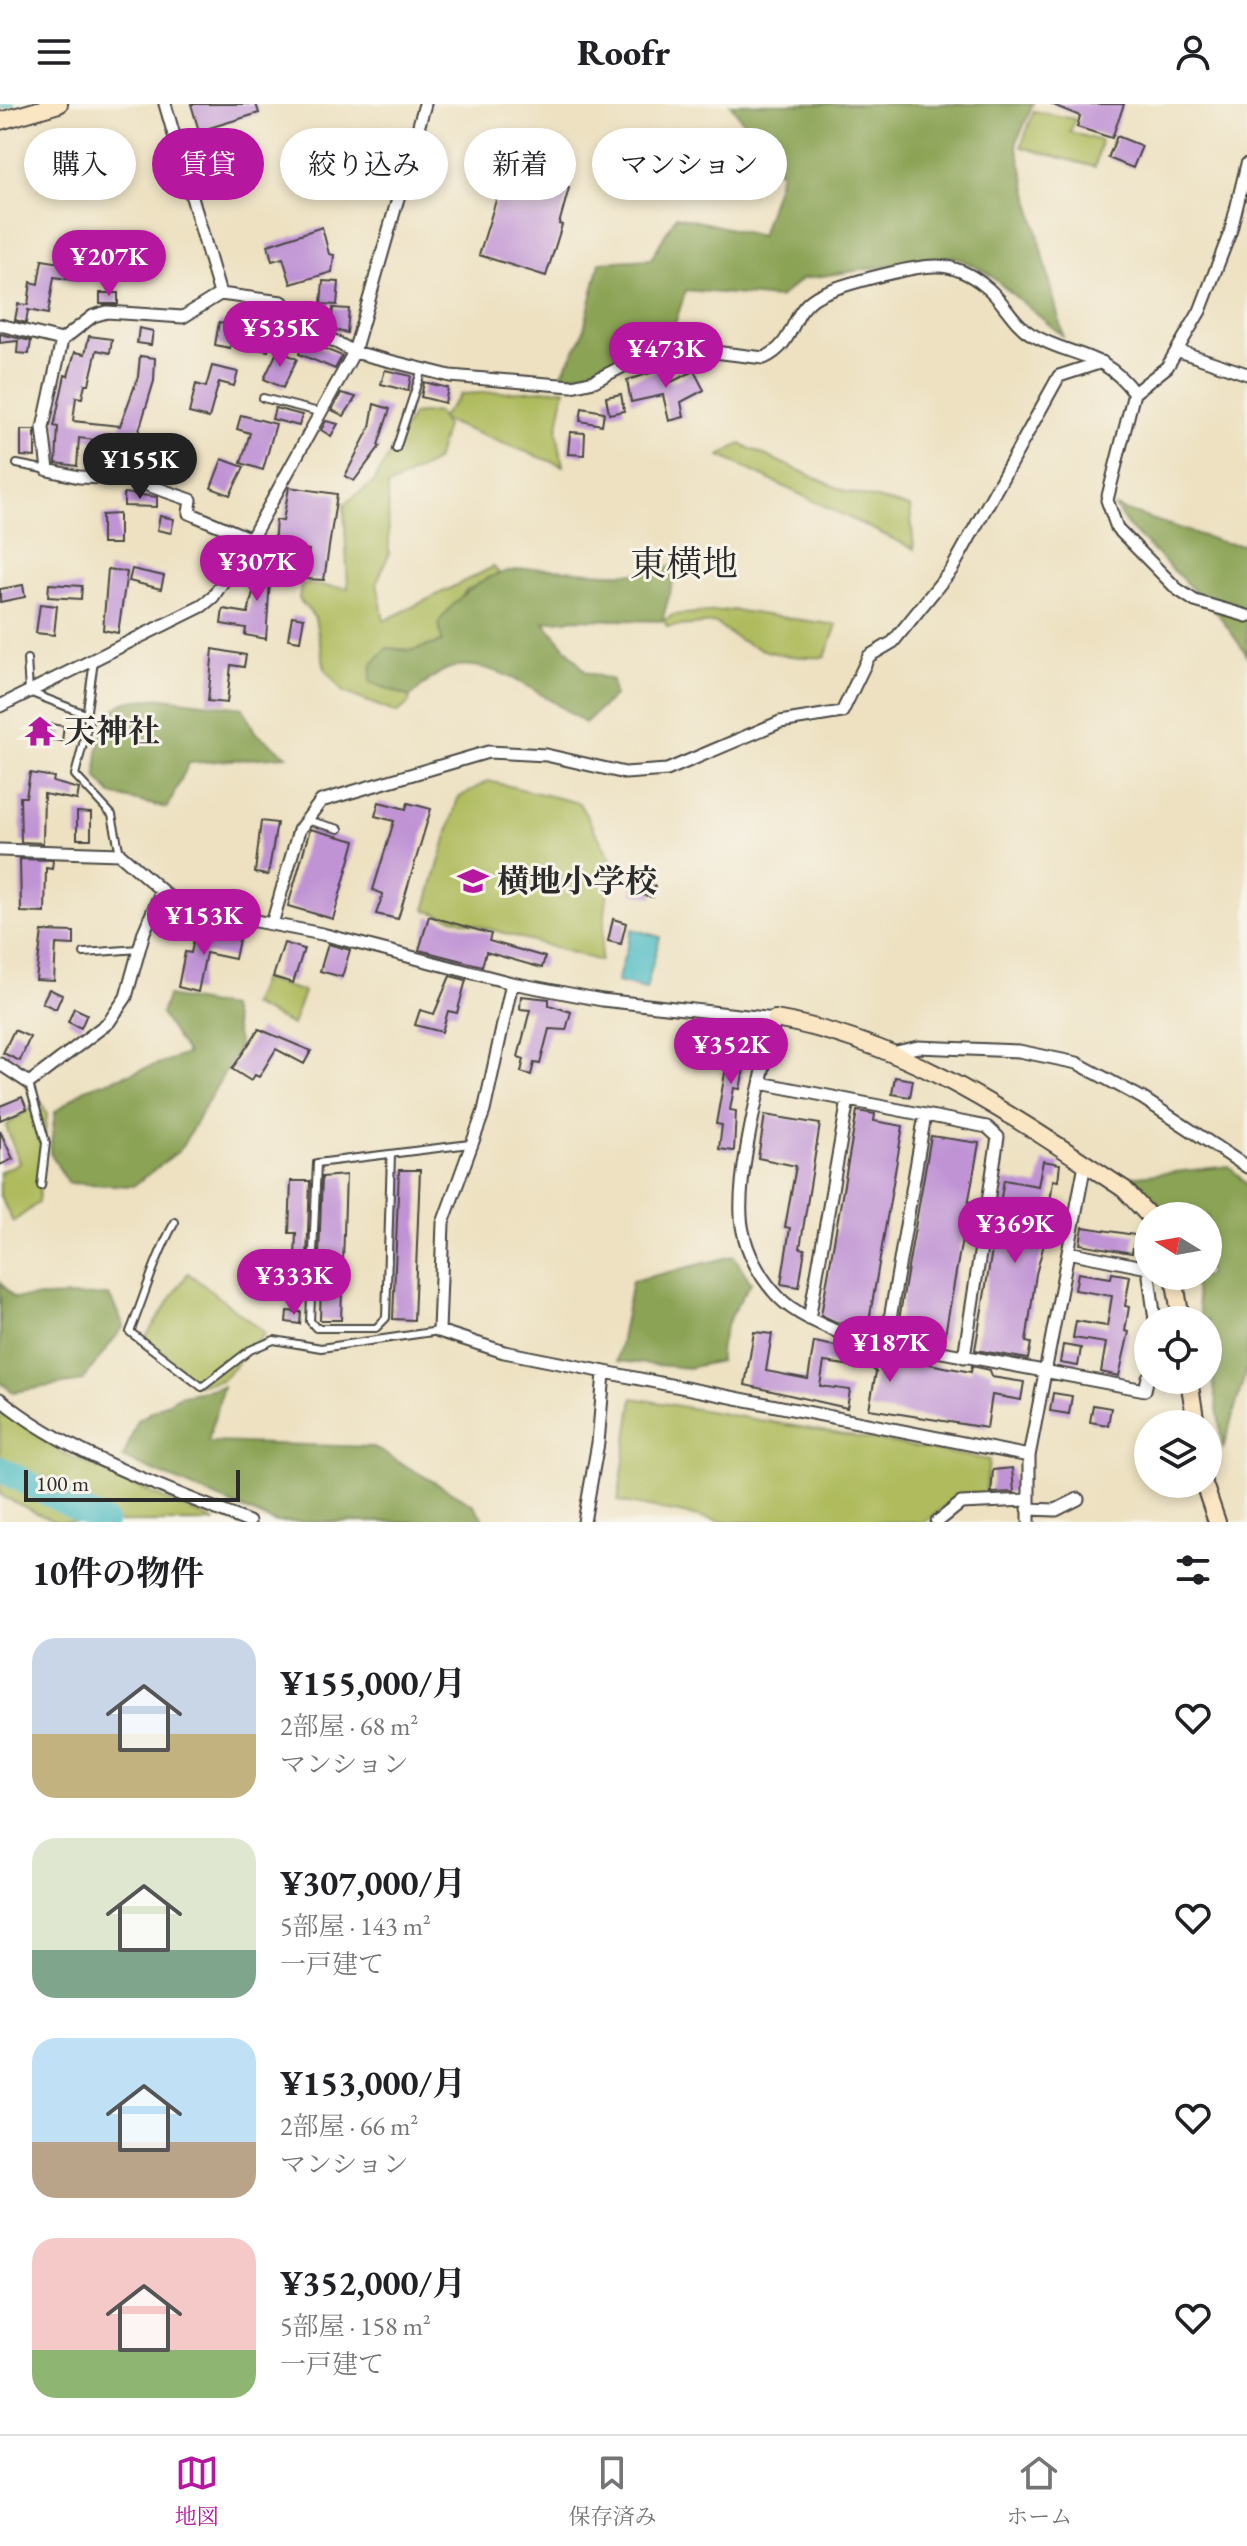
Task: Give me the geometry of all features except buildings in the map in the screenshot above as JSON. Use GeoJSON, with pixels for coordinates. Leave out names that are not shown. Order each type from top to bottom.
{"type":"FeatureCollection","features":[{"type":"Feature","properties":{"kind":"street"},"geometry":{"type":"LineString","coordinates":[[0,121],[59,104]]}},
{"type":"Feature","properties":{"kind":"street"},"geometry":{"type":"LineString","coordinates":[[165,104],[220,294]]}},
{"type":"Feature","properties":{"kind":"street"},"geometry":{"type":"LineString","coordinates":[[0,706],[202,606],[213,597],[251,539],[354,352],[425,104]]}},
{"type":"Feature","properties":{"kind":"street"},"geometry":{"type":"LineString","coordinates":[[1247,164],[1231,230],[1200,311],[1167,367],[1134,393],[1107,500],[1117,528],[1177,589],[1195,601],[1247,616]]}},
{"type":"Feature","properties":{"kind":"street"},"geometry":{"type":"LineString","coordinates":[[251,539],[189,513],[191,500],[130,479],[79,477],[48,470],[43,428],[62,340],[93,316],[107,312],[183,317],[220,294],[282,302],[303,324],[354,352],[450,376],[572,386],[594,381],[647,354],[672,347],[750,359],[764,358],[784,345],[811,299],[835,288],[935,265],[970,275],[987,287],[1029,333],[1103,362],[1115,370],[1134,393]]}},
{"type":"Feature","properties":{"kind":"street"},"geometry":{"type":"LineString","coordinates":[[0,325],[62,340]]}},
{"type":"Feature","properties":{"kind":"street"},"geometry":{"type":"LineString","coordinates":[[1179,351],[1247,374]]}},
{"type":"Feature","properties":{"kind":"street"},"geometry":{"type":"LineString","coordinates":[[272,924],[299,830],[321,801],[488,752],[546,755],[625,773],[650,773],[667,770],[780,722],[842,712],[869,656],[893,642],[952,569],[1059,376],[1103,362]]}},
{"type":"Feature","properties":{"kind":"street"},"geometry":{"type":"LineString","coordinates":[[0,850],[120,854],[138,866],[161,892],[179,906],[272,924],[512,983],[650,1008],[812,1025],[872,1043],[952,1080],[1124,1189],[1136,1202]]}},
{"type":"Feature","properties":{"kind":"street"},"geometry":{"type":"LineString","coordinates":[[0,1064],[29,1083],[109,1022],[126,997],[139,949],[161,892]]}},
{"type":"Feature","properties":{"kind":"street"},"geometry":{"type":"LineString","coordinates":[[512,983],[484,1111],[443,1223],[439,1331],[504,1352],[1029,1456]]}},
{"type":"Feature","properties":{"kind":"street"},"geometry":{"type":"LineString","coordinates":[[775,1019],[742,1184],[742,1229],[753,1261],[773,1291],[809,1319],[840,1333],[1045,1374],[1134,1388]]}},
{"type":"Feature","properties":{"kind":"street"},"geometry":{"type":"LineString","coordinates":[[892,1053],[918,1047],[1019,1051],[1077,1063],[1142,1098],[1247,1167]]}},
{"type":"Feature","properties":{"kind":"street"},"geometry":{"type":"LineString","coordinates":[[761,1083],[987,1127],[998,1137],[964,1357]]}},
{"type":"Feature","properties":{"kind":"street"},"geometry":{"type":"LineString","coordinates":[[809,1319],[848,1100]]}},
{"type":"Feature","properties":{"kind":"street"},"geometry":{"type":"LineString","coordinates":[[886,1342],[925,1115]]}},
{"type":"Feature","properties":{"kind":"street"},"geometry":{"type":"LineString","coordinates":[[1029,1522],[1029,1456],[1085,1164]]}},
{"type":"Feature","properties":{"kind":"street"},"geometry":{"type":"LineString","coordinates":[[1068,1252],[1134,1265]]}},
{"type":"Feature","properties":{"kind":"street"},"geometry":{"type":"LineString","coordinates":[[584,1522],[598,1443],[604,1373]]}},
{"type":"Feature","properties":{"kind":"street"},"geometry":{"type":"LineString","coordinates":[[0,1399],[34,1426],[76,1447],[249,1522]]}},
{"type":"Feature","properties":{"kind":"street"},"geometry":{"type":"LineString","coordinates":[[1209,1498],[1217,1522]]}},
{"type":"Feature","properties":{"kind":"street"},"geometry":{"type":"LineString","coordinates":[[937,1522],[961,1503],[1028,1504],[1056,1510],[1078,1499]]}},
{"type":"Feature","properties":{"kind":"lane"},"geometry":{"type":"LineString","coordinates":[[396,449],[422,369]]}},
{"type":"Feature","properties":{"kind":"lane"},"geometry":{"type":"LineString","coordinates":[[263,398],[319,412]]}},
{"type":"Feature","properties":{"kind":"lane"},"geometry":{"type":"LineString","coordinates":[[17,464],[48,470]]}},
{"type":"Feature","properties":{"kind":"lane"},"geometry":{"type":"LineString","coordinates":[[27,659],[29,692],[86,717]]}},
{"type":"Feature","properties":{"kind":"lane"},"geometry":{"type":"LineString","coordinates":[[94,660],[86,717],[89,721],[75,775],[112,815],[120,854]]}},
{"type":"Feature","properties":{"kind":"lane"},"geometry":{"type":"LineString","coordinates":[[306,820],[339,829]]}},
{"type":"Feature","properties":{"kind":"lane"},"geometry":{"type":"LineString","coordinates":[[84,953],[139,949]]}},
{"type":"Feature","properties":{"kind":"lane"},"geometry":{"type":"LineString","coordinates":[[29,1083],[46,1143],[41,1186]]}},
{"type":"Feature","properties":{"kind":"lane"},"geometry":{"type":"LineString","coordinates":[[391,1154],[386,1318],[376,1328],[316,1328],[310,1321],[317,1163],[470,1144]]}},
{"type":"Feature","properties":{"kind":"lane"},"geometry":{"type":"LineString","coordinates":[[175,1222],[158,1252],[152,1280],[130,1332],[202,1387],[250,1350],[274,1340],[321,1348],[439,1331]]}},
{"type":"Feature","properties":{"kind":"green space"},"geometry":{"type":"Polygon","coordinates":[[[730,104],[1033,104],[1016,144],[1063,336],[986,272],[954,256],[802,279],[779,298],[686,290],[669,342],[618,367],[560,377],[582,337],[600,262],[651,259],[676,216],[761,236],[772,200],[787,200],[787,128],[748,128],[730,104]]]}},
{"type":"Feature","properties":{"kind":"green space"},"geometry":{"type":"Polygon","coordinates":[[[1034,111],[1075,119],[1070,132],[1101,141],[1095,167],[1021,147],[1034,111]]]}},
{"type":"Feature","properties":{"kind":"green space"},"geometry":{"type":"Polygon","coordinates":[[[565,389],[557,431],[563,466],[442,420],[446,426],[436,461],[388,486],[389,554],[377,582],[384,621],[493,567],[499,573],[465,591],[442,642],[414,650],[388,648],[371,682],[410,697],[409,703],[397,713],[343,692],[325,669],[315,618],[299,599],[301,584],[348,588],[344,504],[373,483],[413,414],[436,412],[441,418],[461,394],[565,389]]]}},
{"type":"Feature","properties":{"kind":"green space"},"geometry":{"type":"Polygon","coordinates":[[[740,444],[847,492],[910,507],[914,549],[720,456],[740,444]]]}},
{"type":"Feature","properties":{"kind":"green space"},"geometry":{"type":"Polygon","coordinates":[[[1115,507],[1224,543],[1247,545],[1247,655],[1218,614],[1127,525],[1115,507]]]}},
{"type":"Feature","properties":{"kind":"green space"},"geometry":{"type":"Polygon","coordinates":[[[678,564],[662,621],[576,619],[544,622],[586,672],[612,680],[614,696],[585,723],[520,682],[484,668],[466,665],[444,670],[410,697],[370,682],[372,664],[387,648],[410,651],[442,642],[439,622],[461,597],[483,581],[505,572],[553,569],[636,573],[678,564]]]}},
{"type":"Feature","properties":{"kind":"green space"},"geometry":{"type":"Polygon","coordinates":[[[732,610],[837,625],[825,657],[810,657],[766,651],[740,640],[716,623],[667,627],[664,620],[673,615],[732,610]]]}},
{"type":"Feature","properties":{"kind":"green space"},"geometry":{"type":"Polygon","coordinates":[[[163,698],[243,708],[255,732],[287,756],[189,763],[167,808],[112,795],[97,778],[97,758],[105,725],[116,708],[124,703],[163,698]]]}},
{"type":"Feature","properties":{"kind":"green space"},"geometry":{"type":"Polygon","coordinates":[[[488,781],[579,803],[611,859],[600,961],[425,910],[458,798],[488,781]]]}},
{"type":"Feature","properties":{"kind":"green space"},"geometry":{"type":"Polygon","coordinates":[[[262,979],[304,992],[292,1025],[251,1005],[262,979]]]}},
{"type":"Feature","properties":{"kind":"green space"},"geometry":{"type":"Polygon","coordinates":[[[167,996],[230,1007],[239,1047],[180,1150],[133,1186],[68,1183],[50,1153],[55,1112],[85,1089],[187,1054],[161,1014],[167,996]]]}},
{"type":"Feature","properties":{"kind":"green space"},"geometry":{"type":"Polygon","coordinates":[[[41,1101],[47,1114],[38,1203],[13,1222],[0,1196],[0,1172],[19,1163],[6,1126],[41,1101]]]}},
{"type":"Feature","properties":{"kind":"green space"},"geometry":{"type":"Polygon","coordinates":[[[1229,1166],[1247,1185],[1247,1368],[1223,1449],[1222,1410],[1217,1410],[1215,1394],[1222,1394],[1222,1306],[1199,1306],[1195,1290],[1222,1290],[1222,1202],[1157,1202],[1128,1177],[1229,1166]]]}},
{"type":"Feature","properties":{"kind":"green space"},"geometry":{"type":"Polygon","coordinates":[[[734,1256],[751,1283],[725,1330],[720,1361],[688,1368],[617,1361],[632,1281],[734,1256]]]}},
{"type":"Feature","properties":{"kind":"green space"},"geometry":{"type":"Polygon","coordinates":[[[188,1273],[265,1333],[222,1380],[196,1385],[145,1338],[188,1273]]]}},
{"type":"Feature","properties":{"kind":"green space"},"geometry":{"type":"Polygon","coordinates":[[[0,1282],[14,1298],[109,1295],[124,1326],[82,1381],[13,1392],[0,1382],[0,1282]]]}},
{"type":"Feature","properties":{"kind":"green space"},"geometry":{"type":"Polygon","coordinates":[[[223,1386],[208,1442],[373,1447],[474,1505],[485,1522],[274,1522],[123,1458],[138,1420],[179,1396],[223,1386]]]}},
{"type":"Feature","properties":{"kind":"green space"},"geometry":{"type":"Polygon","coordinates":[[[633,1398],[989,1460],[985,1497],[956,1498],[925,1522],[724,1522],[618,1501],[633,1398]]]}},
{"type":"Feature","properties":{"kind":"green space"},"geometry":{"type":"Polygon","coordinates":[[[0,1409],[61,1452],[215,1522],[55,1522],[0,1495],[0,1409]]]}},
{"type":"Feature","properties":{"kind":"water"},"geometry":{"type":"Polygon","coordinates":[[[632,929],[660,937],[646,989],[617,982],[632,929]]]}},
{"type":"Feature","properties":{"kind":"waterway"},"geometry":{"type":"LineString","coordinates":[[0,107],[13,104]]}},
{"type":"Feature","properties":{"kind":"waterway"},"geometry":{"type":"LineString","coordinates":[[0,1469],[104,1522]]}},
{"type":"Feature","properties":{"kind":"place","name":"天神社"},"geometry":{"type":"Point","coordinates":[40,731]}},
{"type":"Feature","properties":{"kind":"place","name":"横地小学校"},"geometry":{"type":"Point","coordinates":[473,881]}},
{"type":"Feature","properties":{"kind":"district","name":"東横地"},"geometry":{"type":"Point","coordinates":[684,563]}}]}
